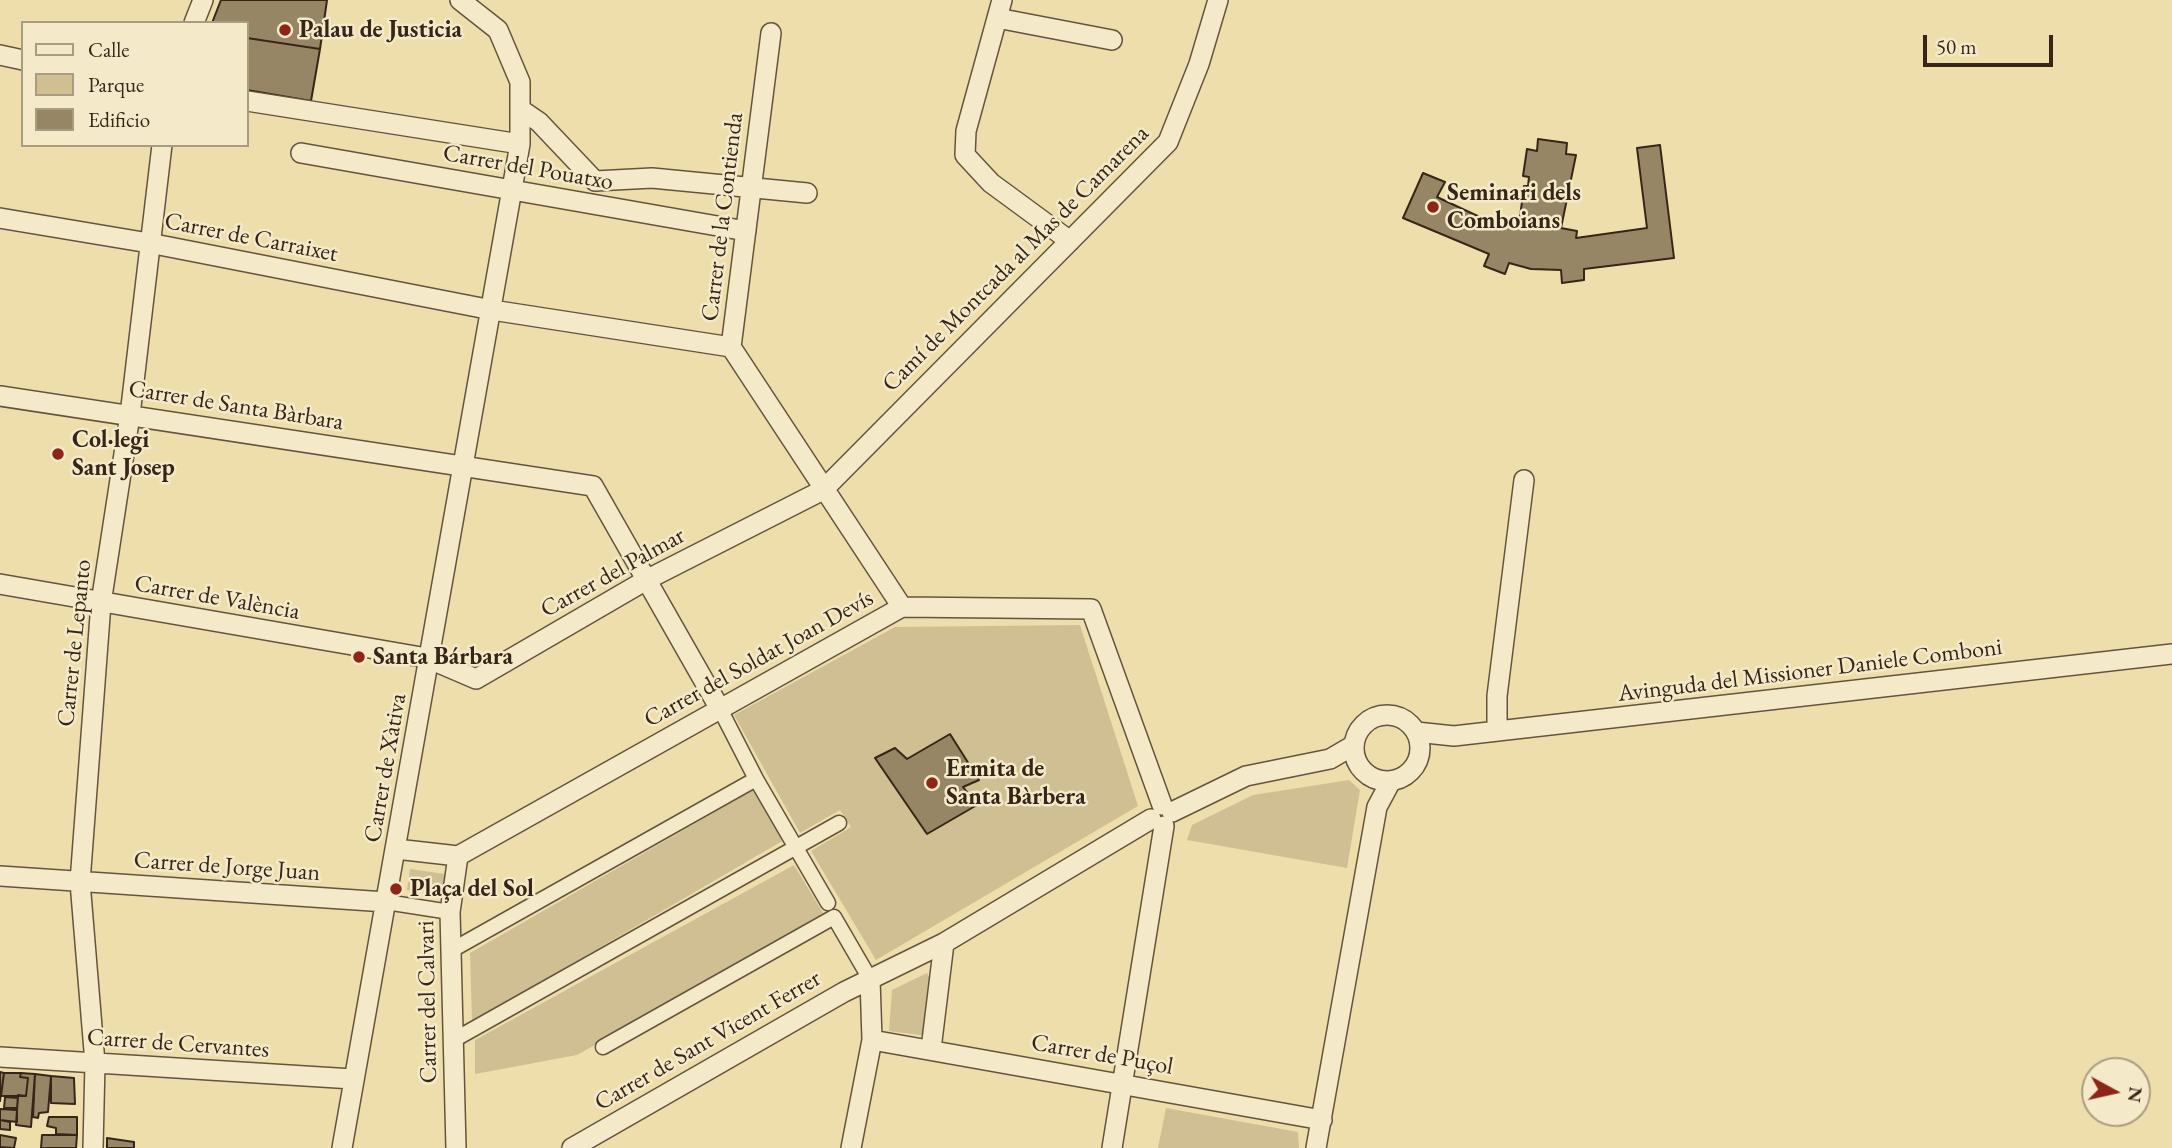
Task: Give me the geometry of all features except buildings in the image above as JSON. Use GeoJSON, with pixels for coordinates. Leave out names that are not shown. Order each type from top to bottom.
{"type":"FeatureCollection","features":[{"type":"Feature","properties":{"kind":"street"},"geometry":{"type":"LineString","coordinates":[[195,21],[203,0]]}},
{"type":"Feature","properties":{"kind":"street","name":"Carrer de Xàtiva"},"geometry":{"type":"LineString","coordinates":[[342,1148],[428,677],[427,657],[465,465],[520,144],[520,82],[498,30],[460,0]]}},
{"type":"Feature","properties":{"kind":"street","name":"Camí de Montcada al Mas de Camarena"},"geometry":{"type":"LineString","coordinates":[[823,489],[1168,142],[1199,64],[1218,0]]}},
{"type":"Feature","properties":{"kind":"street"},"geometry":{"type":"LineString","coordinates":[[1070,241],[991,183],[965,155],[966,131],[999,9],[1112,40]]}},
{"type":"Feature","properties":{"kind":"street","name":"Carrer de la Contienda"},"geometry":{"type":"LineString","coordinates":[[771,33],[731,347],[902,607]]}},
{"type":"Feature","properties":{"kind":"street"},"geometry":{"type":"LineString","coordinates":[[0,55],[21,60]]}},
{"type":"Feature","properties":{"kind":"street","name":"Carrer del Pouatxo"},"geometry":{"type":"LineString","coordinates":[[248,101],[520,144]]}},
{"type":"Feature","properties":{"kind":"street"},"geometry":{"type":"LineString","coordinates":[[520,109],[539,122],[595,181],[652,178],[807,193]]}},
{"type":"Feature","properties":{"kind":"street","name":"Carrer de Lepanto"},"geometry":{"type":"LineString","coordinates":[[93,1148],[95,1063],[80,882],[101,603],[130,415],[162,147]]}},
{"type":"Feature","properties":{"kind":"street","name":"Carrer del Pouatxo"},"geometry":{"type":"LineString","coordinates":[[301,153],[746,231]]}},
{"type":"Feature","properties":{"kind":"street","name":"Carrer de Carraixet"},"geometry":{"type":"LineString","coordinates":[[0,218],[149,243],[492,310],[731,347]]}},
{"type":"Feature","properties":{"kind":"street","name":"Carrer de Santa Bàrbara"},"geometry":{"type":"LineString","coordinates":[[0,396],[593,486],[648,579]]}},
{"type":"Feature","properties":{"kind":"street"},"geometry":{"type":"LineString","coordinates":[[1497,732],[1497,696],[1524,480]]}},
{"type":"Feature","properties":{"kind":"street","name":"Carrer del Palmar"},"geometry":{"type":"LineString","coordinates":[[427,657],[476,679],[648,579],[823,489]]}},
{"type":"Feature","properties":{"kind":"street"},"geometry":{"type":"LineString","coordinates":[[648,579],[756,779],[828,903]]}},
{"type":"Feature","properties":{"kind":"street","name":"Carrer de València"},"geometry":{"type":"LineString","coordinates":[[0,584],[427,657]]}},
{"type":"Feature","properties":{"kind":"street","name":"Carrer del Soldat Joan Devís"},"geometry":{"type":"LineString","coordinates":[[458,856],[902,607],[1091,609],[1162,815]]}},
{"type":"Feature","properties":{"kind":"street","name":"Avinguda del Missioner Daniele Comboni"},"geometry":{"type":"LineString","coordinates":[[1416,732],[1454,736],[1497,732],[2172,654]]}},
{"type":"Feature","properties":{"kind":"street"},"geometry":{"type":"LineString","coordinates":[[870,979],[944,943],[1162,815],[1246,776],[1330,759],[1354,745],[1362,726],[1380,715],[1401,718],[1416,732],[1420,742],[1417,763],[1410,772],[1374,775],[1330,759]]}},
{"type":"Feature","properties":{"kind":"street","name":"Avinguda del Missioner Daniele Comboni"},"geometry":{"type":"LineString","coordinates":[[1417,763],[1431,749],[1454,736]]}},
{"type":"Feature","properties":{"kind":"street"},"geometry":{"type":"LineString","coordinates":[[1316,1148],[1377,807],[1374,775],[1354,745]]}},
{"type":"Feature","properties":{"kind":"street"},"geometry":{"type":"LineString","coordinates":[[452,950],[756,779]]}},
{"type":"Feature","properties":{"kind":"street"},"geometry":{"type":"LineString","coordinates":[[1112,1148],[1124,1084],[1162,815]]}},
{"type":"Feature","properties":{"kind":"street"},"geometry":{"type":"LineString","coordinates":[[452,1041],[839,823]]}},
{"type":"Feature","properties":{"kind":"street"},"geometry":{"type":"LineString","coordinates":[[396,849],[458,856]]}},
{"type":"Feature","properties":{"kind":"street","name":"Carrer del Calvari"},"geometry":{"type":"LineString","coordinates":[[456,1148],[450,912],[458,856]]}},
{"type":"Feature","properties":{"kind":"street","name":"Carrer de Jorge Juan"},"geometry":{"type":"LineString","coordinates":[[0,876],[386,902],[450,912]]}},
{"type":"Feature","properties":{"kind":"street"},"geometry":{"type":"LineString","coordinates":[[603,1047],[834,917],[870,979],[872,1040],[851,1148]]}},
{"type":"Feature","properties":{"kind":"street"},"geometry":{"type":"LineString","coordinates":[[931,1049],[944,943]]}},
{"type":"Feature","properties":{"kind":"street","name":"Carrer de Sant Vicent Ferrer"},"geometry":{"type":"LineString","coordinates":[[572,1148],[870,979]]}},
{"type":"Feature","properties":{"kind":"street","name":"Carrer de Puçol"},"geometry":{"type":"LineString","coordinates":[[872,1040],[1322,1121]]}},
{"type":"Feature","properties":{"kind":"street","name":"Carrer de Cervantes"},"geometry":{"type":"LineString","coordinates":[[0,1057],[353,1079]]}},
{"type":"Feature","properties":{"kind":"green space"},"geometry":{"type":"Polygon","coordinates":[[[1080,625],[1138,806],[876,960],[811,851],[851,827],[840,810],[800,833],[734,715],[895,627],[1080,625]]]}},
{"type":"Feature","properties":{"kind":"green space"},"geometry":{"type":"Polygon","coordinates":[[[1349,780],[1360,790],[1347,868],[1187,840],[1192,825],[1253,795],[1349,780]]]}},
{"type":"Feature","properties":{"kind":"green space"},"geometry":{"type":"Polygon","coordinates":[[[755,789],[784,840],[472,1022],[470,953],[755,789]]]}},
{"type":"Feature","properties":{"kind":"green space"},"geometry":{"type":"Polygon","coordinates":[[[794,865],[825,916],[577,1055],[475,1074],[475,1040],[794,865]]]}},
{"type":"Feature","properties":{"kind":"green space"},"geometry":{"type":"Polygon","coordinates":[[[410,869],[445,874],[442,894],[407,890],[410,869]]]}},
{"type":"Feature","properties":{"kind":"green space"},"geometry":{"type":"Polygon","coordinates":[[[927,973],[933,985],[927,1036],[889,1031],[892,990],[927,973]]]}},
{"type":"Feature","properties":{"kind":"green space"},"geometry":{"type":"Polygon","coordinates":[[[1166,1108],[1298,1132],[1299,1148],[1158,1148],[1166,1108]]]}},
{"type":"Feature","properties":{"kind":"place","name":"Palau de Justicia"},"geometry":{"type":"Point","coordinates":[285,30]}},
{"type":"Feature","properties":{"kind":"place","name":"Seminari dels Comboians"},"geometry":{"type":"Point","coordinates":[1433,207]}},
{"type":"Feature","properties":{"kind":"place","name":"Col·legi Sant Josep"},"geometry":{"type":"Point","coordinates":[58,454]}},
{"type":"Feature","properties":{"kind":"place","name":"Santa Bárbara"},"geometry":{"type":"Point","coordinates":[359,657]}},
{"type":"Feature","properties":{"kind":"place","name":"Ermita de Santa Bàrbera"},"geometry":{"type":"Point","coordinates":[932,783]}},
{"type":"Feature","properties":{"kind":"place","name":"Plaça del Sol"},"geometry":{"type":"Point","coordinates":[396,889]}}]}
